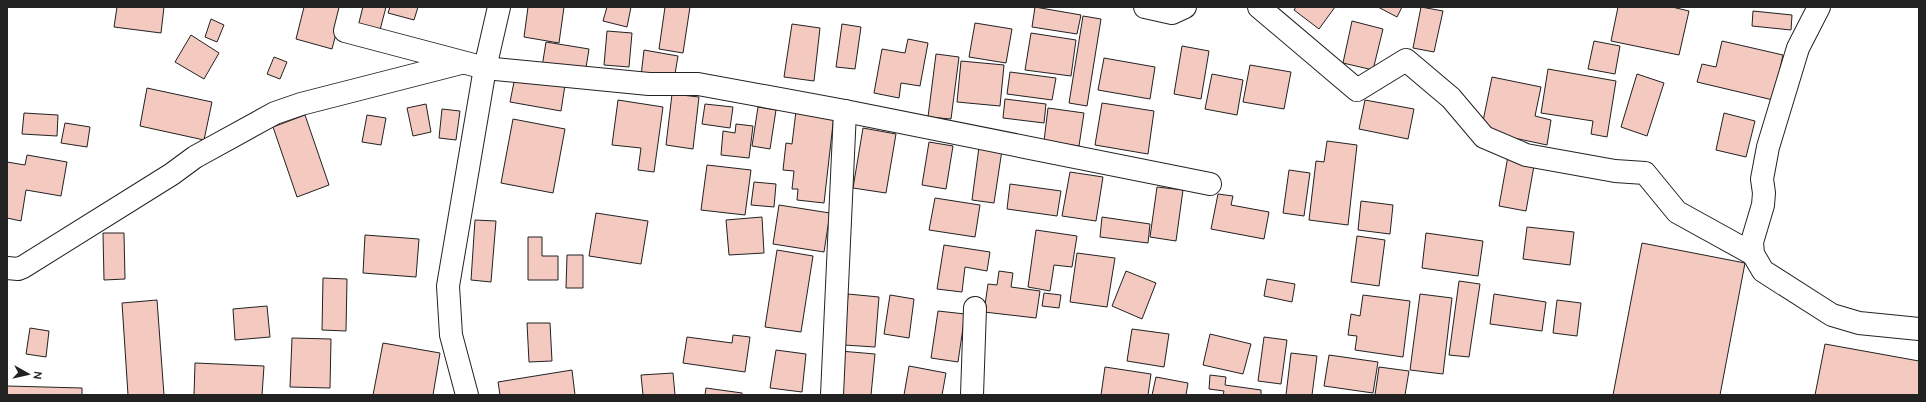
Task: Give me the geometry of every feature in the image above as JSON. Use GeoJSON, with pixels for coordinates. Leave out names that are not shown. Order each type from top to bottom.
{"type":"FeatureCollection","features":[{"type":"Feature","properties":{"kind":"street"},"geometry":{"type":"LineString","coordinates":[[351,7],[345,31],[485,68],[649,84],[698,84],[845,111],[1210,184]]}},
{"type":"Feature","properties":{"kind":"street"},"geometry":{"type":"LineString","coordinates":[[468,395],[451,335],[448,286],[485,68],[499,7]]}},
{"type":"Feature","properties":{"kind":"street"},"geometry":{"type":"LineString","coordinates":[[1145,7],[1172,13],[1185,7]]}},
{"type":"Feature","properties":{"kind":"street"},"geometry":{"type":"LineString","coordinates":[[1259,7],[1357,90],[1406,60],[1451,98],[1484,136],[1526,154],[1615,171],[1645,173],[1677,212],[1753,254]]}},
{"type":"Feature","properties":{"kind":"street"},"geometry":{"type":"LineString","coordinates":[[1819,7],[1798,48],[1768,147],[1762,179],[1764,193],[1763,205],[1752,242],[1753,254],[1763,271],[1832,315],[1859,323],[1919,329]]}},
{"type":"Feature","properties":{"kind":"street"},"geometry":{"type":"LineString","coordinates":[[7,268],[18,270],[172,174],[195,157],[275,113],[301,104],[462,62]]}},
{"type":"Feature","properties":{"kind":"street"},"geometry":{"type":"LineString","coordinates":[[832,395],[845,111]]}},
{"type":"Feature","properties":{"kind":"street"},"geometry":{"type":"LineString","coordinates":[[972,395],[975,308]]}},
{"type":"Feature","properties":{"kind":"building"},"geometry":{"type":"Polygon","coordinates":[[[117,7],[164,7],[161,33],[114,27],[117,7]]]}},
{"type":"Feature","properties":{"kind":"building"},"geometry":{"type":"Polygon","coordinates":[[[304,7],[343,7],[332,49],[296,39],[304,7]]]}},
{"type":"Feature","properties":{"kind":"building"},"geometry":{"type":"Polygon","coordinates":[[[358,7],[386,7],[380,30],[353,23],[358,7]]]}},
{"type":"Feature","properties":{"kind":"building"},"geometry":{"type":"Polygon","coordinates":[[[390,7],[418,7],[414,20],[388,13],[390,7]]]}},
{"type":"Feature","properties":{"kind":"building"},"geometry":{"type":"Polygon","coordinates":[[[528,7],[564,7],[559,43],[524,37],[528,7]]]}},
{"type":"Feature","properties":{"kind":"building"},"geometry":{"type":"Polygon","coordinates":[[[607,7],[631,7],[627,27],[603,21],[607,7]]]}},
{"type":"Feature","properties":{"kind":"building"},"geometry":{"type":"Polygon","coordinates":[[[665,7],[690,7],[683,53],[659,49],[665,7]]]}},
{"type":"Feature","properties":{"kind":"building"},"geometry":{"type":"Polygon","coordinates":[[[1035,7],[1081,15],[1077,34],[1032,27],[1035,7]]]}},
{"type":"Feature","properties":{"kind":"building"},"geometry":{"type":"Polygon","coordinates":[[[1296,7],[1335,7],[1319,29],[1294,10],[1296,7]]]}},
{"type":"Feature","properties":{"kind":"building"},"geometry":{"type":"Polygon","coordinates":[[[1378,7],[1402,7],[1397,17],[1378,7]]]}},
{"type":"Feature","properties":{"kind":"building"},"geometry":{"type":"Polygon","coordinates":[[[1421,7],[1443,11],[1434,52],[1413,48],[1421,7]]]}},
{"type":"Feature","properties":{"kind":"building"},"geometry":{"type":"Polygon","coordinates":[[[1618,7],[1672,7],[1689,11],[1679,55],[1611,41],[1618,7]]]}},
{"type":"Feature","properties":{"kind":"building"},"geometry":{"type":"Polygon","coordinates":[[[1753,11],[1792,15],[1791,30],[1752,26],[1753,11]]]}},
{"type":"Feature","properties":{"kind":"building"},"geometry":{"type":"Polygon","coordinates":[[[1083,16],[1101,19],[1087,106],[1069,103],[1083,16]]]}},
{"type":"Feature","properties":{"kind":"building"},"geometry":{"type":"Polygon","coordinates":[[[211,19],[224,25],[217,42],[205,37],[211,19]]]}},
{"type":"Feature","properties":{"kind":"building"},"geometry":{"type":"Polygon","coordinates":[[[1352,21],[1383,29],[1373,70],[1343,63],[1352,21]]]}},
{"type":"Feature","properties":{"kind":"building"},"geometry":{"type":"Polygon","coordinates":[[[975,23],[1012,29],[1006,63],[969,57],[975,23]]]}},
{"type":"Feature","properties":{"kind":"building"},"geometry":{"type":"Polygon","coordinates":[[[792,24],[820,28],[814,81],[784,77],[792,24]]]}},
{"type":"Feature","properties":{"kind":"building"},"geometry":{"type":"Polygon","coordinates":[[[842,24],[861,27],[855,69],[836,67],[842,24]]]}},
{"type":"Feature","properties":{"kind":"building"},"geometry":{"type":"Polygon","coordinates":[[[607,31],[632,33],[629,67],[604,65],[607,31]]]}},
{"type":"Feature","properties":{"kind":"building"},"geometry":{"type":"Polygon","coordinates":[[[1031,33],[1076,40],[1071,76],[1025,70],[1031,33]]]}},
{"type":"Feature","properties":{"kind":"building"},"geometry":{"type":"Polygon","coordinates":[[[191,35],[219,53],[204,79],[175,62],[191,35]]]}},
{"type":"Feature","properties":{"kind":"building"},"geometry":{"type":"Polygon","coordinates":[[[908,39],[928,43],[920,86],[901,83],[899,98],[874,93],[882,49],[905,53],[908,39]]]}},
{"type":"Feature","properties":{"kind":"building"},"geometry":{"type":"Polygon","coordinates":[[[1594,41],[1620,46],[1615,74],[1588,69],[1594,41]]]}},
{"type":"Feature","properties":{"kind":"building"},"geometry":{"type":"Polygon","coordinates":[[[1722,41],[1783,55],[1773,100],[1697,82],[1702,64],[1716,67],[1722,41]]]}},
{"type":"Feature","properties":{"kind":"building"},"geometry":{"type":"Polygon","coordinates":[[[546,42],[589,49],[585,74],[542,67],[546,42]]]}},
{"type":"Feature","properties":{"kind":"building"},"geometry":{"type":"Polygon","coordinates":[[[1182,46],[1209,51],[1201,99],[1174,94],[1182,46]]]}},
{"type":"Feature","properties":{"kind":"building"},"geometry":{"type":"Polygon","coordinates":[[[644,50],[678,56],[674,80],[641,76],[644,50]]]}},
{"type":"Feature","properties":{"kind":"building"},"geometry":{"type":"Polygon","coordinates":[[[936,54],[959,57],[951,119],[928,117],[936,54]]]}},
{"type":"Feature","properties":{"kind":"building"},"geometry":{"type":"Polygon","coordinates":[[[274,57],[287,62],[280,79],[267,74],[274,57]]]}},
{"type":"Feature","properties":{"kind":"building"},"geometry":{"type":"Polygon","coordinates":[[[1104,58],[1155,67],[1150,99],[1098,90],[1104,58]]]}},
{"type":"Feature","properties":{"kind":"building"},"geometry":{"type":"Polygon","coordinates":[[[961,61],[1004,65],[1000,106],[957,102],[961,61]]]}},
{"type":"Feature","properties":{"kind":"building"},"geometry":{"type":"Polygon","coordinates":[[[1250,65],[1291,72],[1284,109],[1243,102],[1250,65]]]}},
{"type":"Feature","properties":{"kind":"building"},"geometry":{"type":"Polygon","coordinates":[[[1548,69],[1616,81],[1607,137],[1591,134],[1593,121],[1541,113],[1548,69]]]}},
{"type":"Feature","properties":{"kind":"building"},"geometry":{"type":"Polygon","coordinates":[[[1010,72],[1056,78],[1052,100],[1007,94],[1010,72]]]}},
{"type":"Feature","properties":{"kind":"building"},"geometry":{"type":"Polygon","coordinates":[[[1212,74],[1243,80],[1237,115],[1205,109],[1212,74]]]}},
{"type":"Feature","properties":{"kind":"building"},"geometry":{"type":"Polygon","coordinates":[[[1637,74],[1664,83],[1647,136],[1621,127],[1637,74]]]}},
{"type":"Feature","properties":{"kind":"building"},"geometry":{"type":"Polygon","coordinates":[[[515,77],[565,85],[561,111],[510,102],[515,77]]]}},
{"type":"Feature","properties":{"kind":"building"},"geometry":{"type":"Polygon","coordinates":[[[1492,77],[1541,87],[1535,116],[1551,120],[1547,145],[1481,131],[1492,77]]]}},
{"type":"Feature","properties":{"kind":"building"},"geometry":{"type":"Polygon","coordinates":[[[147,88],[212,102],[204,140],[140,126],[147,88]]]}},
{"type":"Feature","properties":{"kind":"building"},"geometry":{"type":"Polygon","coordinates":[[[672,94],[699,97],[693,149],[666,145],[672,94]]]}},
{"type":"Feature","properties":{"kind":"building"},"geometry":{"type":"Polygon","coordinates":[[[1005,99],[1046,104],[1044,123],[1003,118],[1005,99]]]}},
{"type":"Feature","properties":{"kind":"building"},"geometry":{"type":"Polygon","coordinates":[[[618,100],[663,107],[654,172],[638,170],[641,148],[612,145],[618,100]]]}},
{"type":"Feature","properties":{"kind":"building"},"geometry":{"type":"Polygon","coordinates":[[[1365,100],[1414,109],[1408,139],[1359,129],[1365,100]]]}},
{"type":"Feature","properties":{"kind":"building"},"geometry":{"type":"Polygon","coordinates":[[[1102,103],[1154,111],[1148,154],[1095,145],[1102,103]]]}},
{"type":"Feature","properties":{"kind":"building"},"geometry":{"type":"Polygon","coordinates":[[[426,104],[431,132],[413,136],[407,108],[426,104]]]}},
{"type":"Feature","properties":{"kind":"building"},"geometry":{"type":"Polygon","coordinates":[[[705,104],[733,107],[730,128],[702,124],[705,104]]]}},
{"type":"Feature","properties":{"kind":"building"},"geometry":{"type":"Polygon","coordinates":[[[758,107],[776,110],[770,149],[752,146],[758,107]]]}},
{"type":"Feature","properties":{"kind":"building"},"geometry":{"type":"Polygon","coordinates":[[[1048,108],[1084,113],[1079,146],[1044,141],[1048,108]]]}},
{"type":"Feature","properties":{"kind":"building"},"geometry":{"type":"Polygon","coordinates":[[[442,109],[460,111],[456,140],[439,138],[442,109]]]}},
{"type":"Feature","properties":{"kind":"building"},"geometry":{"type":"Polygon","coordinates":[[[796,111],[834,115],[824,203],[797,200],[798,189],[792,189],[794,171],[783,170],[786,143],[792,144],[796,111]]]}},
{"type":"Feature","properties":{"kind":"building"},"geometry":{"type":"Polygon","coordinates":[[[24,113],[58,115],[57,136],[22,134],[24,113]]]}},
{"type":"Feature","properties":{"kind":"building"},"geometry":{"type":"Polygon","coordinates":[[[1724,113],[1755,121],[1746,157],[1716,150],[1724,113]]]}},
{"type":"Feature","properties":{"kind":"building"},"geometry":{"type":"Polygon","coordinates":[[[305,115],[329,185],[297,197],[273,127],[305,115]]]}},
{"type":"Feature","properties":{"kind":"building"},"geometry":{"type":"Polygon","coordinates":[[[367,115],[386,118],[381,145],[362,142],[367,115]]]}},
{"type":"Feature","properties":{"kind":"building"},"geometry":{"type":"Polygon","coordinates":[[[513,119],[565,129],[553,193],[501,183],[513,119]]]}},
{"type":"Feature","properties":{"kind":"building"},"geometry":{"type":"Polygon","coordinates":[[[65,123],[90,127],[87,147],[61,143],[65,123]]]}},
{"type":"Feature","properties":{"kind":"building"},"geometry":{"type":"Polygon","coordinates":[[[736,124],[753,126],[749,158],[721,155],[723,131],[735,133],[736,124]]]}},
{"type":"Feature","properties":{"kind":"building"},"geometry":{"type":"Polygon","coordinates":[[[863,128],[896,134],[886,193],[853,188],[863,128]]]}},
{"type":"Feature","properties":{"kind":"building"},"geometry":{"type":"Polygon","coordinates":[[[1327,141],[1357,145],[1348,225],[1309,220],[1316,161],[1324,162],[1327,141]]]}},
{"type":"Feature","properties":{"kind":"building"},"geometry":{"type":"Polygon","coordinates":[[[929,142],[953,146],[946,189],[922,185],[929,142]]]}},
{"type":"Feature","properties":{"kind":"building"},"geometry":{"type":"Polygon","coordinates":[[[979,147],[1002,150],[994,203],[972,200],[979,147]]]}},
{"type":"Feature","properties":{"kind":"building"},"geometry":{"type":"Polygon","coordinates":[[[27,155],[67,162],[61,196],[26,190],[21,221],[7,218],[7,162],[25,165],[27,155]]]}},
{"type":"Feature","properties":{"kind":"building"},"geometry":{"type":"Polygon","coordinates":[[[1508,156],[1535,160],[1526,211],[1499,206],[1508,156]]]}},
{"type":"Feature","properties":{"kind":"building"},"geometry":{"type":"Polygon","coordinates":[[[707,165],[751,170],[745,215],[701,210],[707,165]]]}},
{"type":"Feature","properties":{"kind":"building"},"geometry":{"type":"Polygon","coordinates":[[[1289,170],[1310,173],[1304,216],[1283,213],[1289,170]]]}},
{"type":"Feature","properties":{"kind":"building"},"geometry":{"type":"Polygon","coordinates":[[[1070,172],[1103,177],[1096,221],[1062,216],[1070,172]]]}},
{"type":"Feature","properties":{"kind":"building"},"geometry":{"type":"Polygon","coordinates":[[[754,182],[776,184],[774,207],[751,205],[754,182]]]}},
{"type":"Feature","properties":{"kind":"building"},"geometry":{"type":"Polygon","coordinates":[[[1010,184],[1061,191],[1057,216],[1007,209],[1010,184]]]}},
{"type":"Feature","properties":{"kind":"building"},"geometry":{"type":"Polygon","coordinates":[[[1157,187],[1183,190],[1176,241],[1150,237],[1157,187]]]}},
{"type":"Feature","properties":{"kind":"building"},"geometry":{"type":"Polygon","coordinates":[[[1218,194],[1233,196],[1231,205],[1269,212],[1264,239],[1211,229],[1218,194]]]}},
{"type":"Feature","properties":{"kind":"building"},"geometry":{"type":"Polygon","coordinates":[[[935,198],[980,205],[975,237],[929,230],[935,198]]]}},
{"type":"Feature","properties":{"kind":"building"},"geometry":{"type":"Polygon","coordinates":[[[1361,201],[1393,205],[1390,234],[1358,230],[1361,201]]]}},
{"type":"Feature","properties":{"kind":"building"},"geometry":{"type":"Polygon","coordinates":[[[779,205],[830,213],[824,252],[773,244],[779,205]]]}},
{"type":"Feature","properties":{"kind":"building"},"geometry":{"type":"Polygon","coordinates":[[[596,213],[648,221],[641,264],[589,256],[596,213]]]}},
{"type":"Feature","properties":{"kind":"building"},"geometry":{"type":"Polygon","coordinates":[[[762,217],[764,253],[729,255],[726,220],[762,217]]]}},
{"type":"Feature","properties":{"kind":"building"},"geometry":{"type":"Polygon","coordinates":[[[1102,217],[1150,224],[1148,243],[1100,237],[1102,217]]]}},
{"type":"Feature","properties":{"kind":"building"},"geometry":{"type":"Polygon","coordinates":[[[475,220],[496,221],[491,282],[471,280],[475,220]]]}},
{"type":"Feature","properties":{"kind":"building"},"geometry":{"type":"Polygon","coordinates":[[[1527,227],[1574,232],[1570,265],[1523,259],[1527,227]]]}},
{"type":"Feature","properties":{"kind":"building"},"geometry":{"type":"Polygon","coordinates":[[[1036,230],[1077,236],[1072,267],[1054,265],[1050,291],[1028,287],[1036,230]]]}},
{"type":"Feature","properties":{"kind":"building"},"geometry":{"type":"Polygon","coordinates":[[[103,233],[124,233],[125,279],[104,280],[103,233]]]}},
{"type":"Feature","properties":{"kind":"building"},"geometry":{"type":"Polygon","coordinates":[[[1426,233],[1483,241],[1478,276],[1422,268],[1426,233]]]}},
{"type":"Feature","properties":{"kind":"building"},"geometry":{"type":"Polygon","coordinates":[[[365,235],[419,239],[416,277],[363,273],[365,235]]]}},
{"type":"Feature","properties":{"kind":"building"},"geometry":{"type":"Polygon","coordinates":[[[1357,236],[1385,240],[1379,286],[1351,282],[1357,236]]]}},
{"type":"Feature","properties":{"kind":"building"},"geometry":{"type":"Polygon","coordinates":[[[528,237],[542,237],[542,256],[558,256],[558,280],[528,280],[528,237]]]}},
{"type":"Feature","properties":{"kind":"building"},"geometry":{"type":"Polygon","coordinates":[[[1642,243],[1745,263],[1720,395],[1613,395],[1642,243]]]}},
{"type":"Feature","properties":{"kind":"building"},"geometry":{"type":"Polygon","coordinates":[[[944,245],[990,252],[987,271],[965,267],[962,292],[937,289],[944,245]]]}},
{"type":"Feature","properties":{"kind":"building"},"geometry":{"type":"Polygon","coordinates":[[[777,250],[813,256],[801,332],[765,327],[777,250]]]}},
{"type":"Feature","properties":{"kind":"building"},"geometry":{"type":"Polygon","coordinates":[[[1077,253],[1115,258],[1107,307],[1070,302],[1077,253]]]}},
{"type":"Feature","properties":{"kind":"building"},"geometry":{"type":"Polygon","coordinates":[[[567,255],[583,255],[583,288],[566,288],[567,255]]]}},
{"type":"Feature","properties":{"kind":"building"},"geometry":{"type":"Polygon","coordinates":[[[999,271],[1013,273],[1011,287],[1040,291],[1036,318],[984,312],[988,284],[997,285],[999,271]]]}},
{"type":"Feature","properties":{"kind":"building"},"geometry":{"type":"Polygon","coordinates":[[[1126,271],[1156,283],[1142,319],[1112,306],[1126,271]]]}},
{"type":"Feature","properties":{"kind":"building"},"geometry":{"type":"Polygon","coordinates":[[[323,278],[347,279],[346,331],[322,330],[323,278]]]}},
{"type":"Feature","properties":{"kind":"building"},"geometry":{"type":"Polygon","coordinates":[[[1267,279],[1295,284],[1292,302],[1264,296],[1267,279]]]}},
{"type":"Feature","properties":{"kind":"building"},"geometry":{"type":"Polygon","coordinates":[[[1459,281],[1480,284],[1469,357],[1449,355],[1459,281]]]}},
{"type":"Feature","properties":{"kind":"building"},"geometry":{"type":"Polygon","coordinates":[[[1044,293],[1061,295],[1059,308],[1042,306],[1044,293]]]}},
{"type":"Feature","properties":{"kind":"building"},"geometry":{"type":"Polygon","coordinates":[[[848,294],[879,297],[875,347],[844,345],[848,294]]]}},
{"type":"Feature","properties":{"kind":"building"},"geometry":{"type":"Polygon","coordinates":[[[1420,294],[1452,298],[1443,374],[1410,370],[1420,294]]]}},
{"type":"Feature","properties":{"kind":"building"},"geometry":{"type":"Polygon","coordinates":[[[1494,294],[1546,302],[1542,331],[1490,324],[1494,294]]]}},
{"type":"Feature","properties":{"kind":"building"},"geometry":{"type":"Polygon","coordinates":[[[890,295],[914,299],[909,338],[884,334],[890,295]]]}},
{"type":"Feature","properties":{"kind":"building"},"geometry":{"type":"Polygon","coordinates":[[[1363,295],[1410,301],[1403,357],[1355,350],[1357,336],[1348,335],[1351,314],[1360,316],[1363,295]]]}},
{"type":"Feature","properties":{"kind":"building"},"geometry":{"type":"Polygon","coordinates":[[[157,300],[164,395],[128,395],[122,303],[157,300]]]}},
{"type":"Feature","properties":{"kind":"building"},"geometry":{"type":"Polygon","coordinates":[[[1557,300],[1581,303],[1577,336],[1553,333],[1557,300]]]}},
{"type":"Feature","properties":{"kind":"building"},"geometry":{"type":"Polygon","coordinates":[[[267,306],[270,337],[235,340],[233,309],[267,306]]]}},
{"type":"Feature","properties":{"kind":"building"},"geometry":{"type":"Polygon","coordinates":[[[938,311],[965,314],[958,362],[931,358],[938,311]]]}},
{"type":"Feature","properties":{"kind":"building"},"geometry":{"type":"Polygon","coordinates":[[[527,323],[550,323],[552,361],[529,362],[527,323]]]}},
{"type":"Feature","properties":{"kind":"building"},"geometry":{"type":"Polygon","coordinates":[[[30,328],[49,331],[46,357],[26,354],[30,328]]]}},
{"type":"Feature","properties":{"kind":"building"},"geometry":{"type":"Polygon","coordinates":[[[1132,329],[1169,334],[1164,367],[1127,361],[1132,329]]]}},
{"type":"Feature","properties":{"kind":"building"},"geometry":{"type":"Polygon","coordinates":[[[1210,334],[1251,344],[1243,374],[1203,365],[1210,334]]]}},
{"type":"Feature","properties":{"kind":"building"},"geometry":{"type":"Polygon","coordinates":[[[733,335],[750,337],[745,372],[683,363],[687,337],[732,343],[733,335]]]}},
{"type":"Feature","properties":{"kind":"building"},"geometry":{"type":"Polygon","coordinates":[[[1264,337],[1287,340],[1281,384],[1258,381],[1264,337]]]}},
{"type":"Feature","properties":{"kind":"building"},"geometry":{"type":"Polygon","coordinates":[[[292,338],[331,339],[330,388],[290,387],[292,338]]]}},
{"type":"Feature","properties":{"kind":"building"},"geometry":{"type":"Polygon","coordinates":[[[383,343],[440,353],[433,395],[373,395],[383,343]]]}},
{"type":"Feature","properties":{"kind":"building"},"geometry":{"type":"Polygon","coordinates":[[[1825,344],[1919,361],[1919,395],[1815,395],[1825,344]]]}},
{"type":"Feature","properties":{"kind":"building"},"geometry":{"type":"Polygon","coordinates":[[[776,350],[806,354],[802,392],[770,388],[776,350]]]}},
{"type":"Feature","properties":{"kind":"building"},"geometry":{"type":"Polygon","coordinates":[[[840,351],[875,354],[871,395],[836,395],[840,351]]]}},
{"type":"Feature","properties":{"kind":"building"},"geometry":{"type":"Polygon","coordinates":[[[1291,353],[1317,356],[1312,395],[1286,395],[1291,353]]]}},
{"type":"Feature","properties":{"kind":"building"},"geometry":{"type":"Polygon","coordinates":[[[1329,355],[1378,362],[1373,393],[1324,386],[1329,355]]]}},
{"type":"Feature","properties":{"kind":"building"},"geometry":{"type":"Polygon","coordinates":[[[195,363],[264,366],[262,395],[194,395],[195,363]]]}},
{"type":"Feature","properties":{"kind":"building"},"geometry":{"type":"Polygon","coordinates":[[[909,366],[946,373],[942,395],[904,395],[909,366]]]}},
{"type":"Feature","properties":{"kind":"building"},"geometry":{"type":"Polygon","coordinates":[[[1105,367],[1151,374],[1148,395],[1101,395],[1105,367]]]}},
{"type":"Feature","properties":{"kind":"building"},"geometry":{"type":"Polygon","coordinates":[[[1379,367],[1409,371],[1405,395],[1375,395],[1379,367]]]}},
{"type":"Feature","properties":{"kind":"building"},"geometry":{"type":"Polygon","coordinates":[[[572,370],[575,395],[500,395],[498,382],[572,370]]]}},
{"type":"Feature","properties":{"kind":"building"},"geometry":{"type":"Polygon","coordinates":[[[673,373],[675,395],[643,395],[641,375],[673,373]]]}},
{"type":"Feature","properties":{"kind":"building"},"geometry":{"type":"Polygon","coordinates":[[[1210,375],[1226,377],[1225,385],[1261,390],[1261,395],[1223,395],[1224,391],[1209,389],[1210,375]]]}},
{"type":"Feature","properties":{"kind":"building"},"geometry":{"type":"Polygon","coordinates":[[[1156,377],[1188,383],[1186,395],[1152,395],[1156,377]]]}},
{"type":"Feature","properties":{"kind":"building"},"geometry":{"type":"Polygon","coordinates":[[[7,386],[82,388],[82,395],[7,395],[7,386]]]}},
{"type":"Feature","properties":{"kind":"building"},"geometry":{"type":"Polygon","coordinates":[[[706,388],[742,393],[742,395],[705,395],[706,388]]]}}]}
